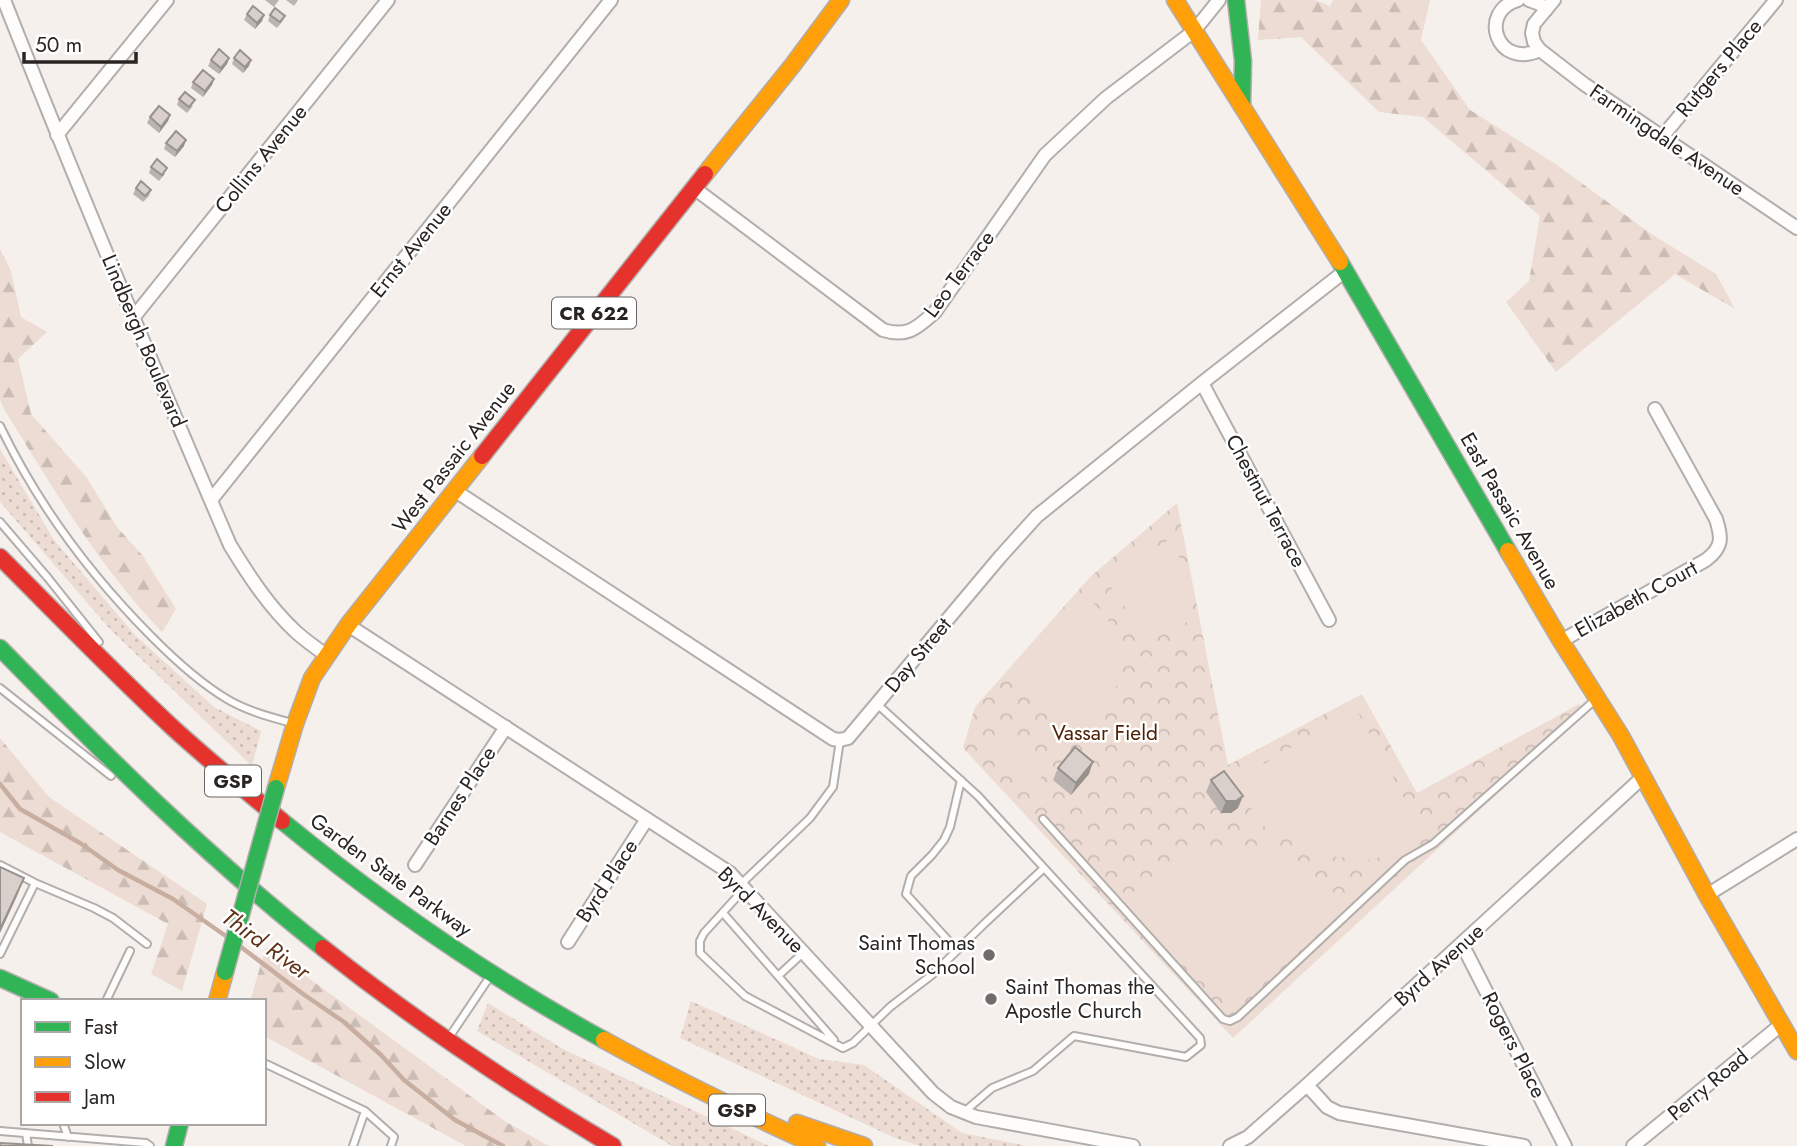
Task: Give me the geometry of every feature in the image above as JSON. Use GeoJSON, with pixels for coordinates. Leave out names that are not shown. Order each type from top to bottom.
{"type":"FeatureCollection","features":[{"type":"Feature","properties":{"kind":"main road","name":"West Passaic Avenue"},"geometry":{"type":"LineString","coordinates":[[218,999],[295,724],[312,678],[326,655],[792,66],[841,0]]}},
{"type":"Feature","properties":{"kind":"main road","name":"East Passaic Avenue"},"geometry":{"type":"LineString","coordinates":[[1175,0],[1345,271],[1561,641],[1621,736],[1707,895],[1797,1051]]}},
{"type":"Feature","properties":{"kind":"main road"},"geometry":{"type":"LineString","coordinates":[[1236,0],[1243,61],[1242,106]]}},
{"type":"Feature","properties":{"kind":"main road","name":"Garden State Parkway"},"geometry":{"type":"LineString","coordinates":[[0,557],[150,706],[232,779],[317,849],[405,914],[492,974],[590,1034],[688,1086],[817,1146]]}},
{"type":"Feature","properties":{"kind":"main road"},"geometry":{"type":"LineString","coordinates":[[0,649],[135,784],[293,925],[447,1040],[518,1088],[613,1146]]}},
{"type":"Feature","properties":{"kind":"main road"},"geometry":{"type":"LineString","coordinates":[[0,978],[47,999]]}},
{"type":"Feature","properties":{"kind":"main road"},"geometry":{"type":"LineString","coordinates":[[688,1086],[864,1146]]}},
{"type":"Feature","properties":{"kind":"main road"},"geometry":{"type":"LineString","coordinates":[[174,1146],[179,1125]]}},
{"type":"Feature","properties":{"kind":"street","name":"Lindbergh Boulevard"},"geometry":{"type":"LineString","coordinates":[[4,0],[57,135],[230,545],[272,607],[296,632],[326,655]]}},
{"type":"Feature","properties":{"kind":"street"},"geometry":{"type":"LineString","coordinates":[[57,135],[167,0]]}},
{"type":"Feature","properties":{"kind":"street","name":"Collins Avenue"},"geometry":{"type":"LineString","coordinates":[[133,318],[388,0]]}},
{"type":"Feature","properties":{"kind":"street","name":"Ernst Avenue"},"geometry":{"type":"LineString","coordinates":[[211,500],[611,0]]}},
{"type":"Feature","properties":{"kind":"street","name":"Leo Terrace"},"geometry":{"type":"LineString","coordinates":[[694,188],[883,330],[895,334],[909,332],[935,312],[1045,155],[1107,99],[1194,31],[1219,0]]}},
{"type":"Feature","properties":{"kind":"street"},"geometry":{"type":"LineString","coordinates":[[1518,0],[1501,11],[1496,27],[1497,36],[1503,46],[1518,55],[1530,55],[1540,50],[1532,33],[1535,24],[1550,5]]}},
{"type":"Feature","properties":{"kind":"street"},"geometry":{"type":"LineString","coordinates":[[1529,0],[1540,5],[1550,5]]}},
{"type":"Feature","properties":{"kind":"street","name":"Rutgers Place"},"geometry":{"type":"LineString","coordinates":[[1662,137],[1776,0]]}},
{"type":"Feature","properties":{"kind":"street","name":"Farmingdale Avenue"},"geometry":{"type":"LineString","coordinates":[[1540,50],[1584,84],[1797,228]]}},
{"type":"Feature","properties":{"kind":"street","name":"Day Street"},"geometry":{"type":"LineString","coordinates":[[840,740],[848,738],[1000,557],[1038,516],[1345,271]]}},
{"type":"Feature","properties":{"kind":"street","name":"Chestnut Terrace"},"geometry":{"type":"LineString","coordinates":[[1202,383],[1329,620]]}},
{"type":"Feature","properties":{"kind":"street","name":"Elizabeth Court"},"geometry":{"type":"LineString","coordinates":[[1561,641],[1706,560],[1720,544],[1721,534],[1716,519],[1656,409]]}},
{"type":"Feature","properties":{"kind":"street"},"geometry":{"type":"LineString","coordinates":[[454,490],[833,739],[840,740]]}},
{"type":"Feature","properties":{"kind":"street","name":"Byrd Avenue"},"geometry":{"type":"LineString","coordinates":[[348,625],[730,873],[933,1093],[951,1107],[976,1116],[1133,1146]]}},
{"type":"Feature","properties":{"kind":"street","name":"Barnes Place"},"geometry":{"type":"LineString","coordinates":[[415,865],[506,727]]}},
{"type":"Feature","properties":{"kind":"street","name":"Byrd Avenue"},"geometry":{"type":"LineString","coordinates":[[1230,1146],[1248,1137],[1307,1085],[1643,777]]}},
{"type":"Feature","properties":{"kind":"street","name":"Byrd Place"},"geometry":{"type":"LineString","coordinates":[[568,942],[647,820]]}},
{"type":"Feature","properties":{"kind":"street"},"geometry":{"type":"LineString","coordinates":[[1707,895],[1797,839]]}},
{"type":"Feature","properties":{"kind":"street","name":"Rogers Place"},"geometry":{"type":"LineString","coordinates":[[1462,943],[1565,1146]]}},
{"type":"Feature","properties":{"kind":"street","name":"Perry Road"},"geometry":{"type":"LineString","coordinates":[[1633,1146],[1782,1024]]}},
{"type":"Feature","properties":{"kind":"street"},"geometry":{"type":"LineString","coordinates":[[1307,1085],[1327,1107],[1339,1113],[1524,1146]]}},
{"type":"Feature","properties":{"kind":"lane"},"geometry":{"type":"LineString","coordinates":[[0,426],[47,509],[102,583],[134,619],[169,654],[227,699],[257,713],[295,724]]}},
{"type":"Feature","properties":{"kind":"lane"},"geometry":{"type":"LineString","coordinates":[[0,522],[108,653]]}},
{"type":"Feature","properties":{"kind":"lane"},"geometry":{"type":"LineString","coordinates":[[116,663],[150,706]]}},
{"type":"Feature","properties":{"kind":"lane"},"geometry":{"type":"LineString","coordinates":[[0,688],[122,785]]}},
{"type":"Feature","properties":{"kind":"lane"},"geometry":{"type":"LineString","coordinates":[[1042,819],[1223,1019],[1230,1021],[1238,1017],[1405,860],[1433,844],[1597,698]]}},
{"type":"Feature","properties":{"kind":"lane"},"geometry":{"type":"LineString","coordinates":[[877,704],[961,780],[1200,1038],[1201,1045],[1186,1057],[1074,1036],[1033,1071],[992,1088],[964,1112]]}},
{"type":"Feature","properties":{"kind":"lane"},"geometry":{"type":"LineString","coordinates":[[840,740],[833,787],[810,818],[743,886],[700,941],[700,953],[745,996],[843,1048],[847,1047],[890,1007],[933,974],[1044,868]]}},
{"type":"Feature","properties":{"kind":"lane"},"geometry":{"type":"LineString","coordinates":[[957,950],[906,894],[911,876],[944,840],[950,827],[961,780]]}},
{"type":"Feature","properties":{"kind":"lane"},"geometry":{"type":"LineString","coordinates":[[143,801],[216,859]]}},
{"type":"Feature","properties":{"kind":"lane"},"geometry":{"type":"LineString","coordinates":[[0,866],[114,918],[148,944]]}},
{"type":"Feature","properties":{"kind":"lane"},"geometry":{"type":"LineString","coordinates":[[0,954],[35,883]]}},
{"type":"Feature","properties":{"kind":"lane"},"geometry":{"type":"LineString","coordinates":[[723,913],[838,1045]]}},
{"type":"Feature","properties":{"kind":"lane"},"geometry":{"type":"LineString","coordinates":[[107,999],[130,951]]}},
{"type":"Feature","properties":{"kind":"lane"},"geometry":{"type":"LineString","coordinates":[[778,976],[804,952]]}},
{"type":"Feature","properties":{"kind":"lane"},"geometry":{"type":"LineString","coordinates":[[447,1040],[492,974]]}},
{"type":"Feature","properties":{"kind":"lane"},"geometry":{"type":"LineString","coordinates":[[266,1064],[365,1111],[394,1137],[391,1146]]}},
{"type":"Feature","properties":{"kind":"lane"},"geometry":{"type":"LineString","coordinates":[[353,1146],[365,1111]]}},
{"type":"Feature","properties":{"kind":"lane"},"geometry":{"type":"LineString","coordinates":[[64,1125],[68,1137]]}},
{"type":"Feature","properties":{"kind":"lane"},"geometry":{"type":"LineString","coordinates":[[0,1131],[146,1143],[150,1146]]}},
{"type":"Feature","properties":{"kind":"lane"},"geometry":{"type":"LineString","coordinates":[[26,1133],[27,1146]]}},
{"type":"Feature","properties":{"kind":"green space"},"geometry":{"type":"Polygon","coordinates":[[[1261,0],[1315,0],[1330,6],[1333,0],[1430,0],[1421,40],[1470,110],[1554,163],[1650,233],[1716,274],[1735,309],[1675,274],[1556,372],[1506,302],[1529,281],[1540,216],[1423,117],[1379,112],[1301,37],[1258,40],[1261,0]]]}},
{"type":"Feature","properties":{"kind":"green space"},"geometry":{"type":"Polygon","coordinates":[[[0,249],[11,271],[21,317],[47,332],[18,359],[31,414],[87,478],[117,527],[143,556],[176,609],[162,632],[117,580],[77,525],[0,400],[0,249]]]}},
{"type":"Feature","properties":{"kind":"green space"},"geometry":{"type":"Polygon","coordinates":[[[0,449],[54,540],[135,635],[214,707],[261,731],[252,766],[110,629],[0,502],[0,449]]]}},
{"type":"Feature","properties":{"kind":"green space","name":"Vassar Field"},"geometry":{"type":"Polygon","coordinates":[[[1177,503],[1228,765],[1362,694],[1417,793],[1579,704],[1586,712],[1233,1038],[963,748],[975,707],[1090,577],[1177,503]]]}},
{"type":"Feature","properties":{"kind":"green space"},"geometry":{"type":"Polygon","coordinates":[[[1174,537],[1195,618],[1158,637],[1137,625],[1104,577],[1174,537]]]}},
{"type":"Feature","properties":{"kind":"green space"},"geometry":{"type":"Polygon","coordinates":[[[1084,592],[1107,618],[1122,665],[1110,709],[1082,747],[1009,678],[1084,592]]]}},
{"type":"Feature","properties":{"kind":"green space"},"geometry":{"type":"Polygon","coordinates":[[[1356,709],[1426,838],[1372,860],[1316,855],[1265,827],[1232,783],[1356,709]]]}},
{"type":"Feature","properties":{"kind":"green space"},"geometry":{"type":"Polygon","coordinates":[[[1008,730],[1051,766],[1029,791],[986,755],[1008,730]]]}},
{"type":"Feature","properties":{"kind":"green space"},"geometry":{"type":"Polygon","coordinates":[[[0,738],[49,797],[207,904],[182,991],[151,974],[168,924],[0,832],[0,738]]]}},
{"type":"Feature","properties":{"kind":"green space"},"geometry":{"type":"Polygon","coordinates":[[[1215,848],[1257,849],[1289,859],[1339,900],[1229,1004],[1128,896],[1169,864],[1215,848]]]}},
{"type":"Feature","properties":{"kind":"green space"},"geometry":{"type":"Polygon","coordinates":[[[266,947],[506,1122],[549,1146],[466,1146],[266,1037],[266,999],[251,999],[266,947]]]}},
{"type":"Feature","properties":{"kind":"green space"},"geometry":{"type":"Polygon","coordinates":[[[691,1001],[819,1059],[864,1065],[962,1133],[1028,1146],[920,1146],[895,1138],[680,1038],[691,1001]]]}},
{"type":"Feature","properties":{"kind":"green space"},"geometry":{"type":"Polygon","coordinates":[[[488,1003],[563,1049],[769,1146],[672,1146],[477,1031],[488,1003]]]}},
{"type":"Feature","properties":{"kind":"building"},"geometry":{"type":"Polygon","coordinates":[[[253,6],[264,15],[257,23],[247,14],[253,6]]]}},
{"type":"Feature","properties":{"kind":"building"},"geometry":{"type":"Polygon","coordinates":[[[275,8],[285,16],[280,22],[270,15],[275,8]]]}},
{"type":"Feature","properties":{"kind":"building"},"geometry":{"type":"Polygon","coordinates":[[[219,49],[229,58],[221,68],[211,60],[219,49]]]}},
{"type":"Feature","properties":{"kind":"building"},"geometry":{"type":"Polygon","coordinates":[[[240,50],[251,60],[245,67],[234,58],[240,50]]]}},
{"type":"Feature","properties":{"kind":"building"},"geometry":{"type":"Polygon","coordinates":[[[203,70],[214,79],[205,91],[193,82],[203,70]]]}},
{"type":"Feature","properties":{"kind":"building"},"geometry":{"type":"Polygon","coordinates":[[[185,92],[195,100],[189,107],[179,99],[185,92]]]}},
{"type":"Feature","properties":{"kind":"building"},"geometry":{"type":"Polygon","coordinates":[[[159,106],[170,115],[161,127],[150,117],[159,106]]]}},
{"type":"Feature","properties":{"kind":"building"},"geometry":{"type":"Polygon","coordinates":[[[176,131],[186,140],[177,151],[166,143],[176,131]]]}},
{"type":"Feature","properties":{"kind":"building"},"geometry":{"type":"Polygon","coordinates":[[[157,159],[167,168],[162,175],[151,167],[157,159]]]}},
{"type":"Feature","properties":{"kind":"building"},"geometry":{"type":"Polygon","coordinates":[[[141,181],[151,190],[145,196],[136,188],[141,181]]]}},
{"type":"Feature","properties":{"kind":"building"},"geometry":{"type":"Polygon","coordinates":[[[1075,747],[1093,762],[1076,783],[1058,768],[1075,747]]]}},
{"type":"Feature","properties":{"kind":"building"},"geometry":{"type":"Polygon","coordinates":[[[1224,771],[1243,796],[1236,801],[1226,801],[1211,780],[1224,771]]]}},
{"type":"Feature","properties":{"kind":"building"},"geometry":{"type":"Polygon","coordinates":[[[0,867],[24,878],[0,929],[0,867]]]}},
{"type":"Feature","properties":{"kind":"building"},"geometry":{"type":"Polygon","coordinates":[[[0,1143],[53,1146],[0,1146],[0,1143]]]}},
{"type":"Feature","properties":{"kind":"waterway","name":"Third River"},"geometry":{"type":"LineString","coordinates":[[0,784],[20,809],[80,843],[118,870],[173,899],[230,939]]}},
{"type":"Feature","properties":{"kind":"waterway","name":"Third River"},"geometry":{"type":"LineString","coordinates":[[237,944],[344,1022],[404,1080],[455,1120],[503,1146]]}},
{"type":"Feature","properties":{"kind":"traffic: fast"},"geometry":{"type":"LineString","coordinates":[[1236,0],[1243,61],[1242,106]]}},
{"type":"Feature","properties":{"kind":"traffic: fast"},"geometry":{"type":"LineString","coordinates":[[1340,262],[1508,551]]}},
{"type":"Feature","properties":{"kind":"traffic: fast"},"geometry":{"type":"LineString","coordinates":[[0,648],[197,841],[323,948]]}},
{"type":"Feature","properties":{"kind":"traffic: fast"},"geometry":{"type":"LineString","coordinates":[[225,972],[276,788]]}},
{"type":"Feature","properties":{"kind":"traffic: fast"},"geometry":{"type":"LineString","coordinates":[[282,821],[438,938],[520,991],[604,1040]]}},
{"type":"Feature","properties":{"kind":"traffic: fast"},"geometry":{"type":"LineString","coordinates":[[0,978],[47,999]]}},
{"type":"Feature","properties":{"kind":"traffic: fast"},"geometry":{"type":"LineString","coordinates":[[174,1146],[179,1125]]}},
{"type":"Feature","properties":{"kind":"traffic: slow"},"geometry":{"type":"LineString","coordinates":[[705,174],[841,0]]}},
{"type":"Feature","properties":{"kind":"traffic: slow"},"geometry":{"type":"LineString","coordinates":[[1175,0],[1340,262]]}},
{"type":"Feature","properties":{"kind":"traffic: slow"},"geometry":{"type":"LineString","coordinates":[[276,788],[312,678],[348,625],[482,456]]}},
{"type":"Feature","properties":{"kind":"traffic: slow"},"geometry":{"type":"LineString","coordinates":[[1508,551],[1621,736],[1707,895],[1797,1051]]}},
{"type":"Feature","properties":{"kind":"traffic: slow"},"geometry":{"type":"LineString","coordinates":[[218,999],[225,972]]}},
{"type":"Feature","properties":{"kind":"traffic: slow"},"geometry":{"type":"LineString","coordinates":[[604,1040],[817,1146]]}},
{"type":"Feature","properties":{"kind":"traffic: slow"},"geometry":{"type":"LineString","coordinates":[[797,1123],[864,1146]]}},
{"type":"Feature","properties":{"kind":"traffic: jam"},"geometry":{"type":"LineString","coordinates":[[482,456],[705,174]]}},
{"type":"Feature","properties":{"kind":"traffic: jam"},"geometry":{"type":"LineString","coordinates":[[0,557],[172,727],[282,821]]}},
{"type":"Feature","properties":{"kind":"traffic: jam"},"geometry":{"type":"LineString","coordinates":[[323,948],[465,1052],[613,1146]]}},
{"type":"Feature","properties":{"kind":"place","name":"Saint Thomas School"},"geometry":{"type":"Point","coordinates":[989,955]}},
{"type":"Feature","properties":{"kind":"place","name":"Saint Thomas the Apostle Church"},"geometry":{"type":"Point","coordinates":[991,999]}}]}
